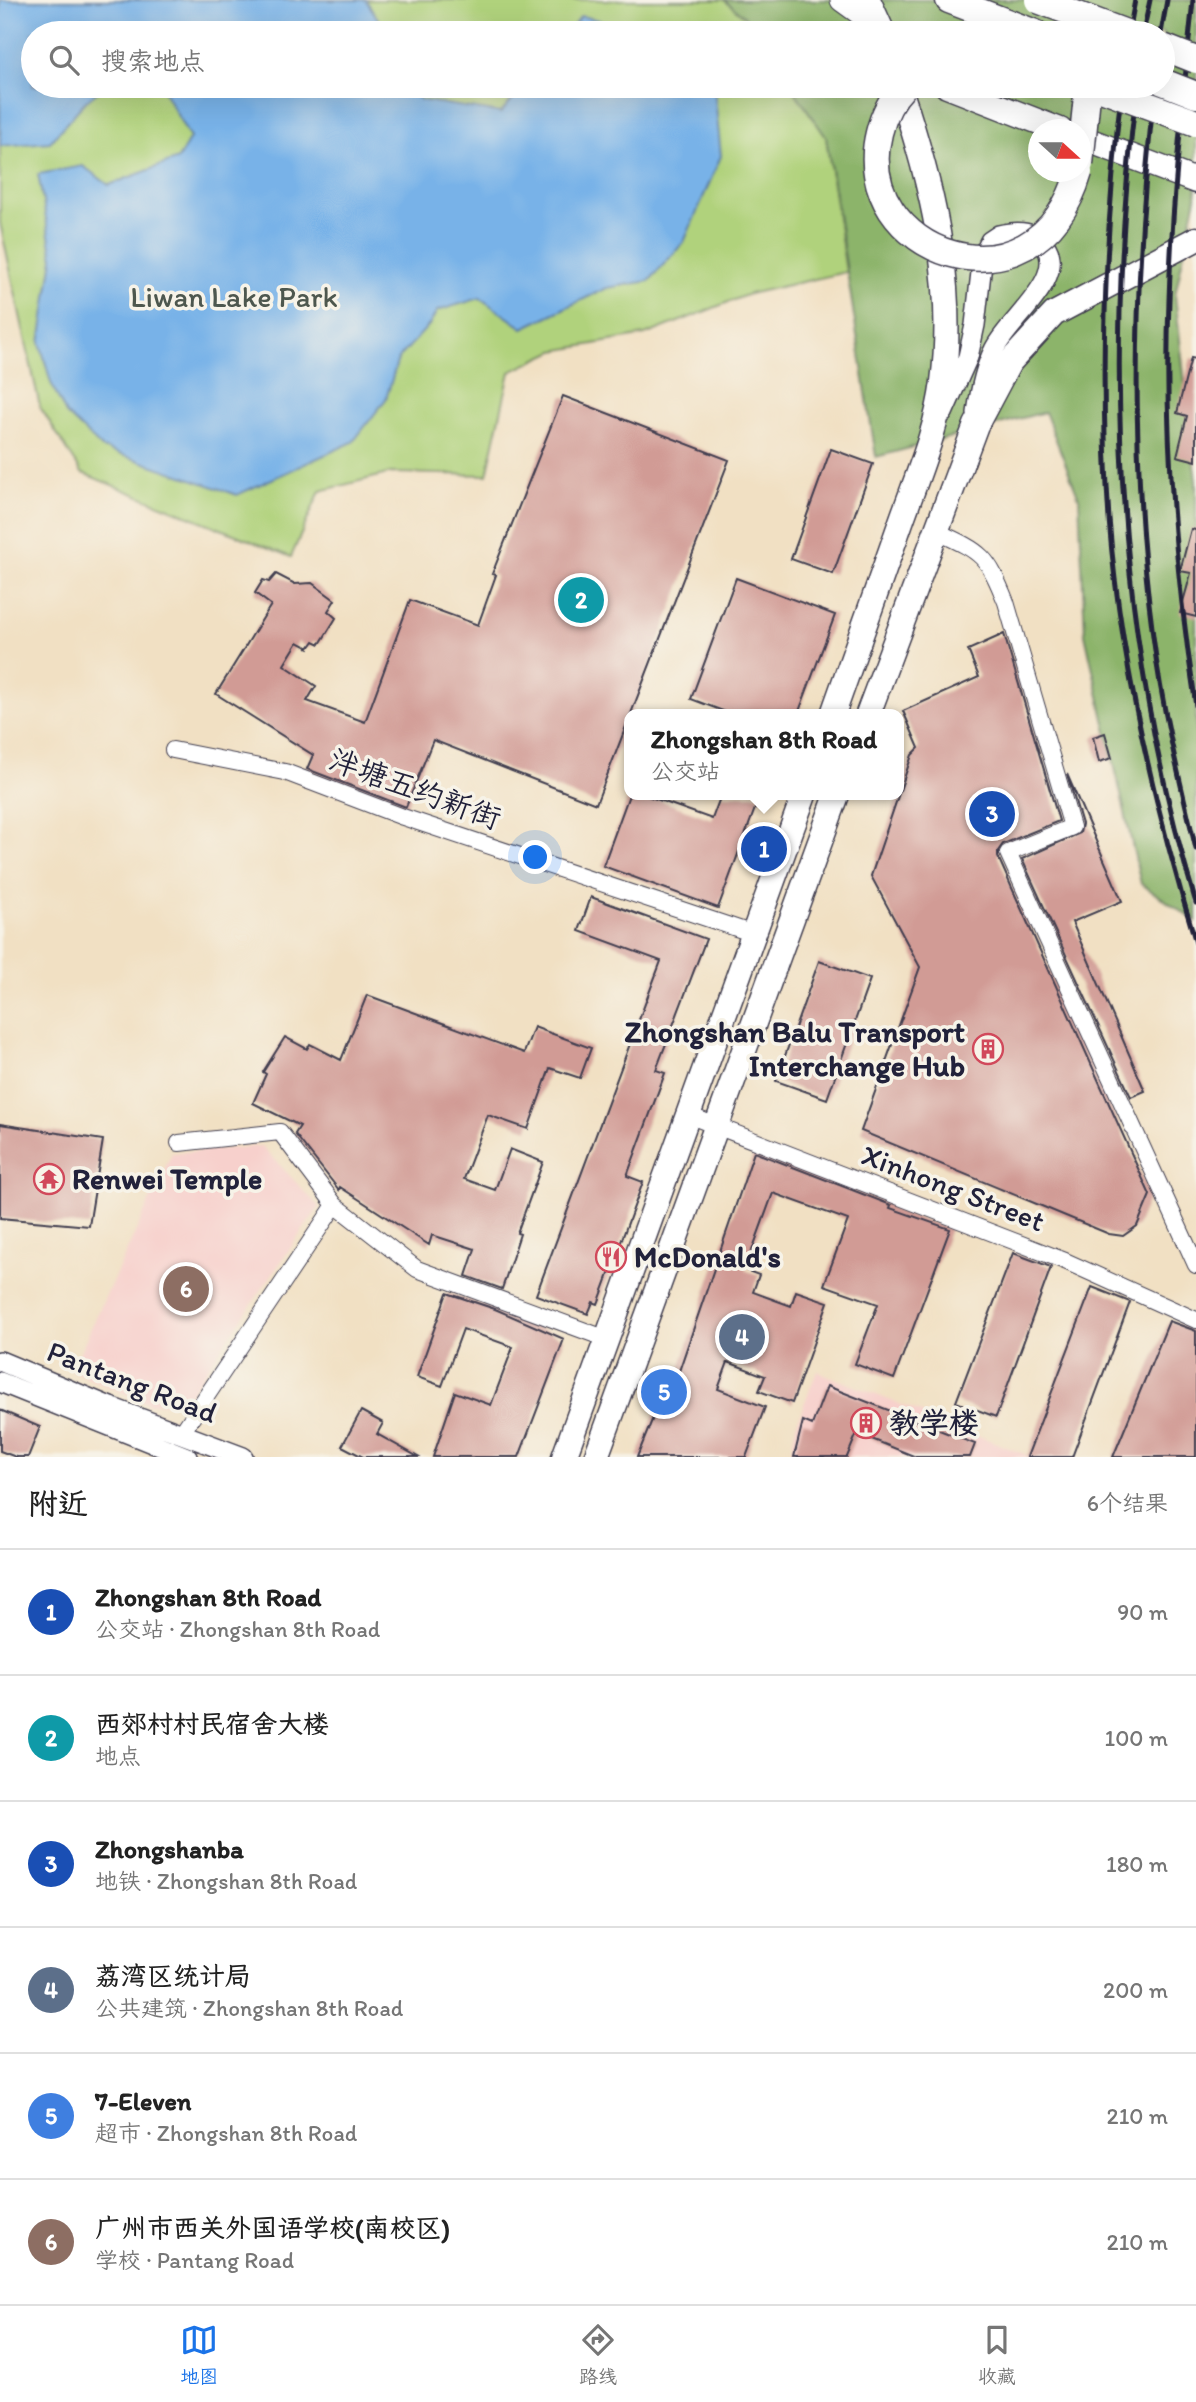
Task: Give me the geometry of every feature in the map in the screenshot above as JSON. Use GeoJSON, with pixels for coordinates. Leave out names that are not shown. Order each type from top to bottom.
{"type":"FeatureCollection","features":[{"type":"Feature","properties":{"kind":"highway"},"geometry":{"type":"LineString","coordinates":[[867,0],[876,21]]}},
{"type":"Feature","properties":{"kind":"highway"},"geometry":{"type":"LineString","coordinates":[[949,0],[1004,21]]}},
{"type":"Feature","properties":{"kind":"highway"},"geometry":{"type":"LineString","coordinates":[[1038,0],[1094,21]]}},
{"type":"Feature","properties":{"kind":"highway"},"geometry":{"type":"LineString","coordinates":[[1091,21],[1092,0]]}},
{"type":"Feature","properties":{"kind":"highway"},"geometry":{"type":"LineString","coordinates":[[1175,52],[1196,60]]}},
{"type":"Feature","properties":{"kind":"highway"},"geometry":{"type":"LineString","coordinates":[[1175,87],[1196,95]]}},
{"type":"Feature","properties":{"kind":"highway"},"geometry":{"type":"LineString","coordinates":[[895,98],[882,121],[876,156],[878,175],[882,192],[899,221],[928,244],[948,253],[985,259],[1028,245],[1052,228],[1064,211],[1075,182]]}},
{"type":"Feature","properties":{"kind":"highway"},"geometry":{"type":"LineString","coordinates":[[1085,119],[1087,98]]}},
{"type":"Feature","properties":{"kind":"highway"},"geometry":{"type":"LineString","coordinates":[[1128,98],[1196,123]]}},
{"type":"Feature","properties":{"kind":"main road"},"geometry":{"type":"LineString","coordinates":[[842,0],[868,21]]}},
{"type":"Feature","properties":{"kind":"main road"},"geometry":{"type":"LineString","coordinates":[[878,0],[880,21]]}},
{"type":"Feature","properties":{"kind":"main road"},"geometry":{"type":"LineString","coordinates":[[835,709],[932,435],[945,363],[944,274],[926,174],[905,98]]}},
{"type":"Feature","properties":{"kind":"main road"},"geometry":{"type":"LineString","coordinates":[[978,98],[1032,119]]}},
{"type":"Feature","properties":{"kind":"main road"},"geometry":{"type":"LineString","coordinates":[[1091,141],[1196,181]]}},
{"type":"Feature","properties":{"kind":"main road"},"geometry":{"type":"LineString","coordinates":[[870,709],[976,425],[1009,362],[1054,314],[1196,239]]}},
{"type":"Feature","properties":{"kind":"main road"},"geometry":{"type":"LineString","coordinates":[[564,1457],[802,800]]}},
{"type":"Feature","properties":{"kind":"main road"},"geometry":{"type":"LineString","coordinates":[[596,1457],[835,800]]}},
{"type":"Feature","properties":{"kind":"street"},"geometry":{"type":"LineString","coordinates":[[932,435],[968,357],[985,249],[999,235],[1023,232],[1040,240],[1047,248],[1049,273],[1042,288],[1012,321],[994,349],[980,392],[976,425]]}},
{"type":"Feature","properties":{"kind":"street"},"geometry":{"type":"LineString","coordinates":[[938,532],[978,551],[993,569],[1006,602],[1072,827],[1008,853],[1196,1265]]}},
{"type":"Feature","properties":{"kind":"street","name":"泮塘五约新街"},"geometry":{"type":"LineString","coordinates":[[173,750],[285,772],[404,817],[754,934]]}},
{"type":"Feature","properties":{"kind":"street","name":"Xinhong Street"},"geometry":{"type":"LineString","coordinates":[[688,1115],[1065,1261],[1196,1320]]}},
{"type":"Feature","properties":{"kind":"street"},"geometry":{"type":"LineString","coordinates":[[179,1143],[280,1132],[335,1205],[417,1269],[607,1339]]}},
{"type":"Feature","properties":{"kind":"street"},"geometry":{"type":"LineString","coordinates":[[181,1434],[335,1205]]}},
{"type":"Feature","properties":{"kind":"street","name":"Pantang Road"},"geometry":{"type":"LineString","coordinates":[[0,1361],[243,1457]]}},
{"type":"Feature","properties":{"kind":"street"},"geometry":{"type":"LineString","coordinates":[[0,1382],[187,1457]]}},
{"type":"Feature","properties":{"kind":"shaded area"},"geometry":{"type":"Polygon","coordinates":[[[262,1146],[319,1207],[183,1403],[150,1404],[71,1371],[172,1153],[262,1146]]]}},
{"type":"Feature","properties":{"kind":"shaded area"},"geometry":{"type":"Polygon","coordinates":[[[817,1371],[1031,1457],[790,1457],[796,1425],[817,1371]]]}},
{"type":"Feature","properties":{"kind":"green space","name":"Liwan Lake Park"},"geometry":{"type":"Polygon","coordinates":[[[0,0],[724,0],[748,21],[21,21],[21,98],[799,98],[826,137],[846,272],[749,294],[645,335],[554,351],[510,372],[487,475],[391,473],[320,491],[291,557],[82,473],[40,407],[0,223],[0,0]]]}},
{"type":"Feature","properties":{"kind":"green space"},"geometry":{"type":"Polygon","coordinates":[[[724,0],[1196,0],[1196,197],[1175,295],[1196,482],[1196,921],[1141,884],[1085,634],[1079,498],[1045,412],[876,457],[826,137],[799,98],[1175,98],[1175,21],[748,21],[724,0]]]}},
{"type":"Feature","properties":{"kind":"water"},"geometry":{"type":"Polygon","coordinates":[[[0,0],[366,0],[379,21],[21,21],[21,98],[90,98],[50,142],[0,146],[0,0]]]}},
{"type":"Feature","properties":{"kind":"water"},"geometry":{"type":"Polygon","coordinates":[[[581,16],[604,21],[577,21],[581,16]]]}},
{"type":"Feature","properties":{"kind":"water"},"geometry":{"type":"Polygon","coordinates":[[[168,98],[419,98],[501,113],[514,98],[715,98],[721,156],[684,242],[649,281],[607,288],[523,328],[480,298],[437,311],[430,324],[398,359],[386,399],[353,442],[237,495],[102,448],[66,414],[51,383],[40,343],[53,258],[38,174],[83,166],[109,185],[178,159],[190,138],[168,98]]]}},
{"type":"Feature","properties":{"kind":"building"},"geometry":{"type":"Polygon","coordinates":[[[1191,358],[1196,359],[1196,461],[1177,456],[1187,416],[1177,413],[1191,358]]]}},
{"type":"Feature","properties":{"kind":"building"},"geometry":{"type":"Polygon","coordinates":[[[563,396],[729,460],[633,709],[624,709],[624,732],[596,804],[433,740],[406,807],[307,769],[313,755],[216,694],[271,605],[255,593],[263,580],[269,582],[276,574],[295,584],[312,583],[335,600],[328,611],[336,618],[320,644],[314,641],[309,648],[298,642],[284,665],[316,686],[307,701],[365,722],[410,600],[478,625],[496,575],[492,574],[563,396]]]}},
{"type":"Feature","properties":{"kind":"building"},"geometry":{"type":"Polygon","coordinates":[[[831,449],[873,464],[833,574],[791,559],[831,449]]]}},
{"type":"Feature","properties":{"kind":"building"},"geometry":{"type":"Polygon","coordinates":[[[1191,529],[1196,530],[1196,617],[1180,613],[1191,573],[1180,571],[1191,529]]]}},
{"type":"Feature","properties":{"kind":"building"},"geometry":{"type":"Polygon","coordinates":[[[736,578],[835,615],[800,709],[718,709],[691,699],[736,578]]]}},
{"type":"Feature","properties":{"kind":"building","name":"Zhongshan Balu Transport Interchange Hub"},"geometry":{"type":"Polygon","coordinates":[[[1004,634],[1059,821],[1003,844],[998,851],[998,857],[1150,1195],[1137,1226],[1123,1236],[1109,1234],[861,1131],[920,967],[871,876],[897,800],[904,800],[904,779],[912,755],[919,748],[904,711],[979,677],[968,650],[1004,634]]]}},
{"type":"Feature","properties":{"kind":"building"},"geometry":{"type":"Polygon","coordinates":[[[1105,733],[1112,758],[1099,762],[1093,737],[1105,733]]]}},
{"type":"Feature","properties":{"kind":"building"},"geometry":{"type":"Polygon","coordinates":[[[1067,774],[1122,901],[1072,922],[1145,1091],[1131,1097],[1022,859],[1080,833],[1082,824],[1067,774]]]}},
{"type":"Feature","properties":{"kind":"building"},"geometry":{"type":"Polygon","coordinates":[[[627,800],[659,800],[712,819],[719,800],[758,800],[718,908],[603,866],[627,800]]]}},
{"type":"Feature","properties":{"kind":"building"},"geometry":{"type":"Polygon","coordinates":[[[591,897],[706,939],[656,1070],[665,1073],[627,1176],[643,1182],[598,1304],[593,1302],[588,1314],[536,1295],[661,961],[579,931],[591,897]]]}},
{"type":"Feature","properties":{"kind":"building"},"geometry":{"type":"Polygon","coordinates":[[[819,961],[870,979],[827,1099],[776,1081],[819,961]]]}},
{"type":"Feature","properties":{"kind":"building"},"geometry":{"type":"Polygon","coordinates":[[[367,995],[524,1053],[534,1027],[591,1048],[580,1078],[550,1068],[528,1129],[488,1115],[464,1179],[495,1190],[510,1149],[543,1162],[517,1233],[520,1234],[502,1289],[466,1276],[475,1249],[432,1235],[429,1245],[340,1187],[339,1190],[295,1134],[300,1126],[253,1103],[266,1074],[263,1072],[285,1037],[307,1049],[310,1044],[341,1060],[367,995]]]}},
{"type":"Feature","properties":{"kind":"building","name":"Renwei Temple"},"geometry":{"type":"Polygon","coordinates":[[[0,1124],[103,1140],[89,1226],[0,1218],[0,1124]]]}},
{"type":"Feature","properties":{"kind":"building"},"geometry":{"type":"Polygon","coordinates":[[[754,1152],[891,1205],[890,1208],[950,1229],[894,1379],[855,1364],[878,1304],[824,1285],[848,1220],[773,1193],[745,1270],[759,1275],[753,1292],[791,1306],[796,1291],[828,1302],[792,1403],[759,1391],[765,1376],[728,1362],[718,1389],[765,1407],[746,1457],[637,1457],[672,1371],[678,1374],[754,1152]]]}},
{"type":"Feature","properties":{"kind":"building"},"geometry":{"type":"Polygon","coordinates":[[[1013,1253],[1051,1267],[996,1417],[956,1402],[1013,1253]]]}},
{"type":"Feature","properties":{"kind":"building"},"geometry":{"type":"Polygon","coordinates":[[[1092,1287],[1130,1302],[1072,1457],[1027,1457],[1092,1287]]]}},
{"type":"Feature","properties":{"kind":"building"},"geometry":{"type":"Polygon","coordinates":[[[447,1293],[495,1309],[564,1339],[519,1457],[433,1457],[455,1392],[491,1405],[513,1347],[463,1329],[442,1386],[417,1377],[447,1293]]]}},
{"type":"Feature","properties":{"kind":"building"},"geometry":{"type":"Polygon","coordinates":[[[1169,1321],[1196,1331],[1196,1457],[1113,1457],[1169,1321]]]}},
{"type":"Feature","properties":{"kind":"building","name":"教学楼"},"geometry":{"type":"Polygon","coordinates":[[[827,1386],[975,1444],[970,1457],[916,1457],[857,1433],[847,1457],[794,1457],[803,1421],[812,1425],[827,1386]]]}},
{"type":"Feature","properties":{"kind":"building"},"geometry":{"type":"Polygon","coordinates":[[[0,1410],[40,1427],[28,1457],[16,1457],[0,1451],[0,1410]]]}},
{"type":"Feature","properties":{"kind":"building"},"geometry":{"type":"Polygon","coordinates":[[[361,1411],[383,1423],[377,1434],[418,1457],[363,1457],[342,1446],[361,1411]]]}},
{"type":"Feature","properties":{"kind":"railway"},"geometry":{"type":"LineString","coordinates":[[1131,21],[1135,0]]}},
{"type":"Feature","properties":{"kind":"railway"},"geometry":{"type":"LineString","coordinates":[[1146,21],[1150,0]]}},
{"type":"Feature","properties":{"kind":"railway"},"geometry":{"type":"LineString","coordinates":[[1163,21],[1167,0]]}},
{"type":"Feature","properties":{"kind":"railway"},"geometry":{"type":"LineString","coordinates":[[1193,0],[1170,262],[1168,402],[1177,555],[1196,706]]}},
{"type":"Feature","properties":{"kind":"railway"},"geometry":{"type":"LineString","coordinates":[[1121,98],[1111,193],[1105,302],[1104,411],[1109,519],[1130,680],[1166,839],[1196,943]]}},
{"type":"Feature","properties":{"kind":"railway"},"geometry":{"type":"LineString","coordinates":[[1136,98],[1126,189],[1121,292],[1120,395],[1124,498],[1133,600],[1148,702],[1169,803],[1196,903]]}},
{"type":"Feature","properties":{"kind":"railway"},"geometry":{"type":"LineString","coordinates":[[1154,98],[1142,223],[1139,292],[1137,361],[1140,499],[1145,568],[1161,690],[1196,849]]}},
{"type":"Feature","properties":{"kind":"place","name":"西郊村村民宿舍大楼"},"geometry":{"type":"Point","coordinates":[581,600]}},
{"type":"Feature","properties":{"kind":"place","name":"Zhongshanba"},"geometry":{"type":"Point","coordinates":[992,814]}},
{"type":"Feature","properties":{"kind":"place","name":"Zhongshan 8th Road"},"geometry":{"type":"Point","coordinates":[764,849]}},
{"type":"Feature","properties":{"kind":"place","name":"Zhongshan Balu Transport Interchange Hub"},"geometry":{"type":"Point","coordinates":[988,1049]}},
{"type":"Feature","properties":{"kind":"place","name":"Renwei Temple"},"geometry":{"type":"Point","coordinates":[49,1179]}},
{"type":"Feature","properties":{"kind":"place","name":"McDonald's"},"geometry":{"type":"Point","coordinates":[611,1257]}},
{"type":"Feature","properties":{"kind":"place","name":"广州市西关外国语学校(南校区)"},"geometry":{"type":"Point","coordinates":[186,1289]}},
{"type":"Feature","properties":{"kind":"place","name":"荔湾区统计局"},"geometry":{"type":"Point","coordinates":[742,1337]}},
{"type":"Feature","properties":{"kind":"place","name":"7-Eleven"},"geometry":{"type":"Point","coordinates":[664,1392]}},
{"type":"Feature","properties":{"kind":"place","name":"教学楼"},"geometry":{"type":"Point","coordinates":[866,1423]}}]}
